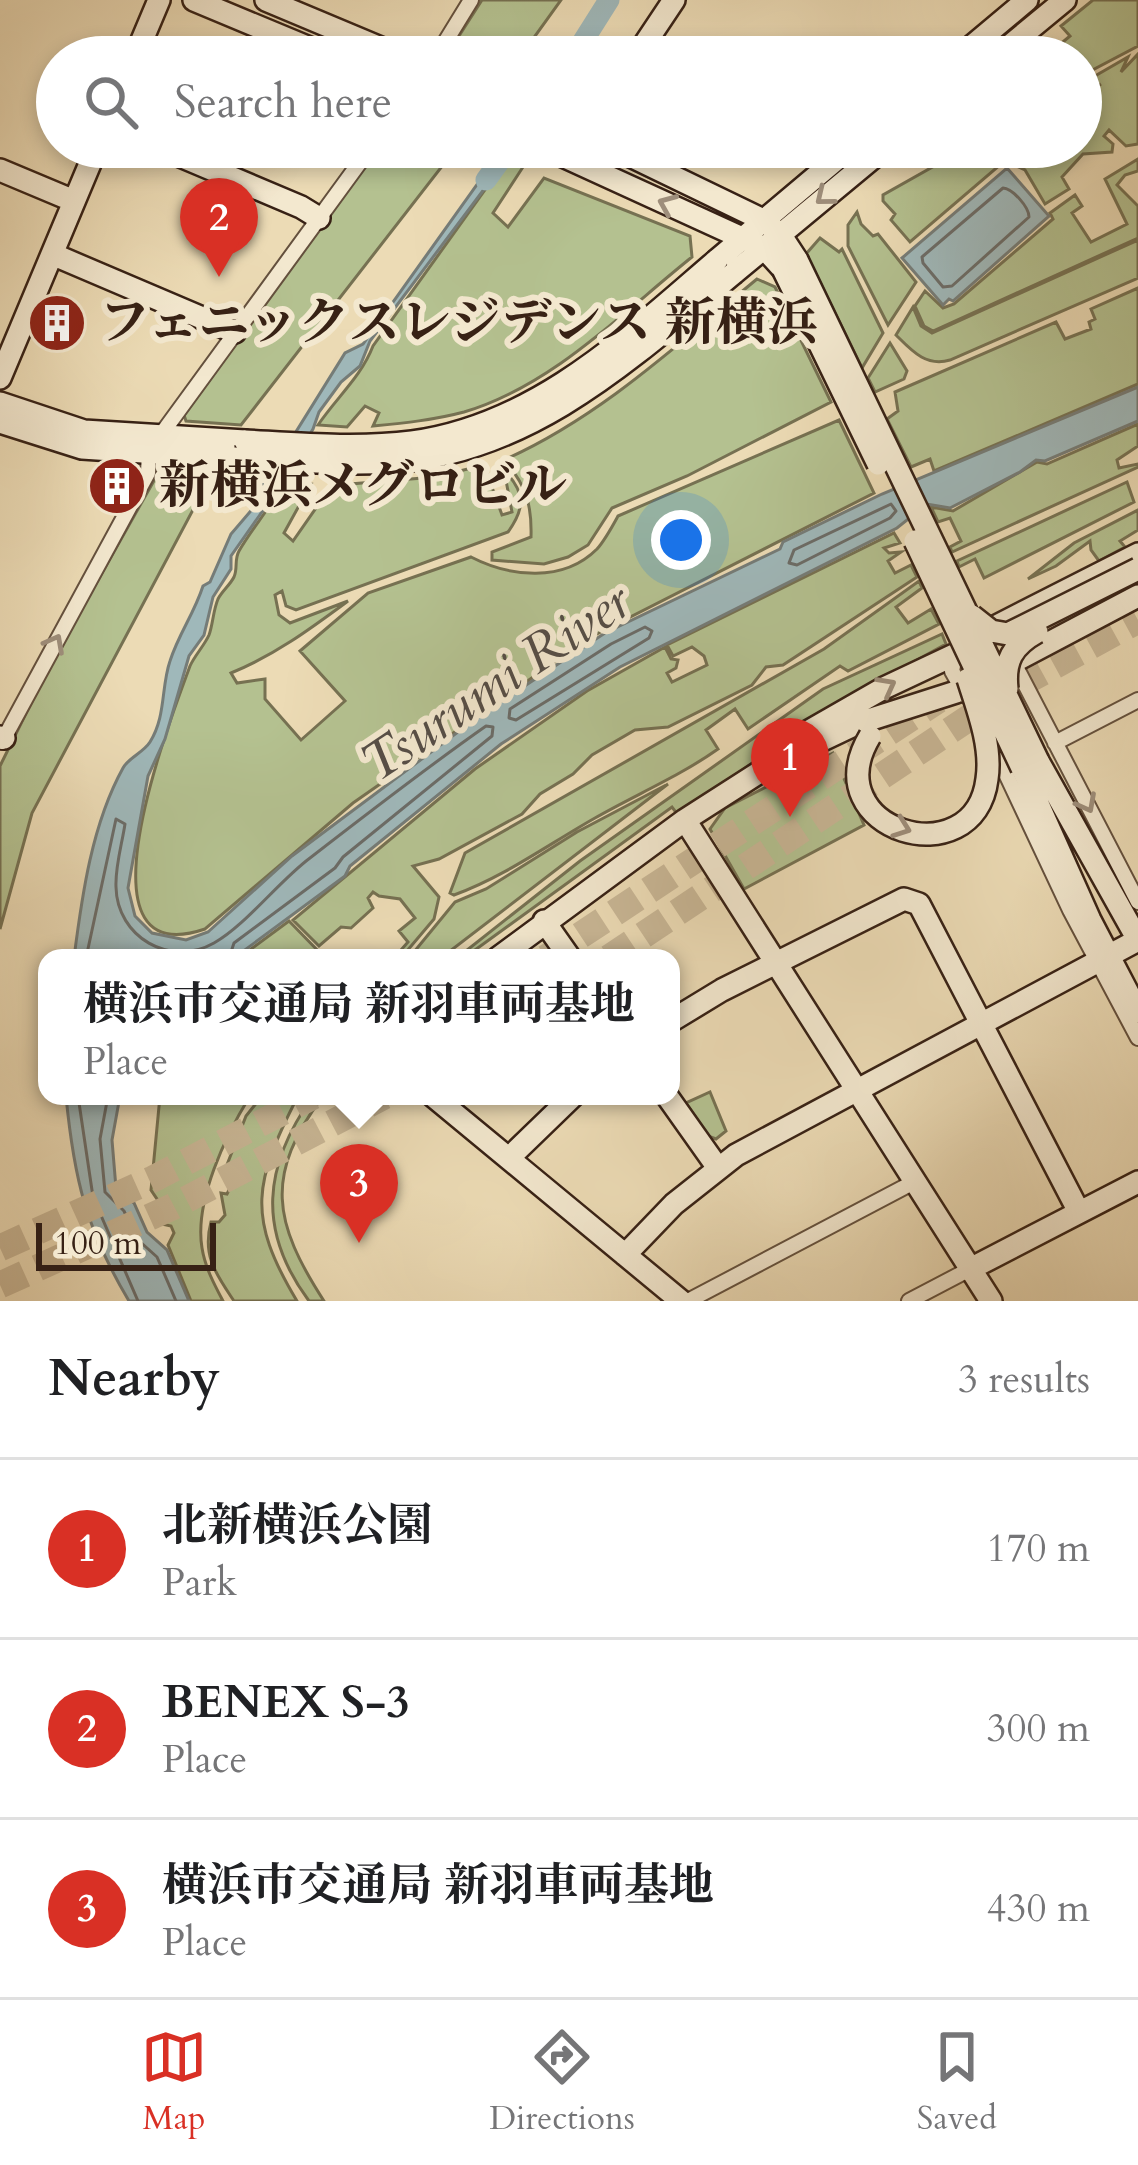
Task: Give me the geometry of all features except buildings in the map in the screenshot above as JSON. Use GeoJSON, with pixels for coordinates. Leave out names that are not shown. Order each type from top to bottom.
{"type":"FeatureCollection","features":[{"type":"Feature","properties":{"kind":"street"},"geometry":{"type":"LineString","coordinates":[[144,36],[159,0]]}},
{"type":"Feature","properties":{"kind":"street"},"geometry":{"type":"LineString","coordinates":[[194,0],[281,36]]}},
{"type":"Feature","properties":{"kind":"street"},"geometry":{"type":"LineString","coordinates":[[266,0],[351,36]]}},
{"type":"Feature","properties":{"kind":"street"},"geometry":{"type":"LineString","coordinates":[[449,36],[472,0]]}},
{"type":"Feature","properties":{"kind":"street"},"geometry":{"type":"LineString","coordinates":[[650,36],[674,0]]}},
{"type":"Feature","properties":{"kind":"street"},"geometry":{"type":"LineString","coordinates":[[984,36],[1028,0]]}},
{"type":"Feature","properties":{"kind":"street"},"geometry":{"type":"LineString","coordinates":[[1021,36],[1065,0]]}},
{"type":"Feature","properties":{"kind":"street"},"geometry":{"type":"LineString","coordinates":[[0,378],[88,168]]}},
{"type":"Feature","properties":{"kind":"street"},"geometry":{"type":"LineString","coordinates":[[210,168],[319,218]]}},
{"type":"Feature","properties":{"kind":"street"},"geometry":{"type":"LineString","coordinates":[[1,741],[148,473],[154,444],[356,168]]}},
{"type":"Feature","properties":{"kind":"street"},"geometry":{"type":"LineString","coordinates":[[596,168],[763,235]]}},
{"type":"Feature","properties":{"kind":"street"},"geometry":{"type":"LineString","coordinates":[[625,1255],[674,1204],[718,1168],[1138,940],[1030,765],[790,265],[763,235],[649,168]]}},
{"type":"Feature","properties":{"kind":"street"},"geometry":{"type":"LineString","coordinates":[[763,235],[830,168]]}},
{"type":"Feature","properties":{"kind":"street"},"geometry":{"type":"LineString","coordinates":[[0,422],[66,445],[240,449],[391,444],[454,434],[493,422],[573,377],[857,168]]}},
{"type":"Feature","properties":{"kind":"street"},"geometry":{"type":"LineString","coordinates":[[0,170],[74,201]]}},
{"type":"Feature","properties":{"kind":"street"},"geometry":{"type":"LineString","coordinates":[[52,254],[235,332]]}},
{"type":"Feature","properties":{"kind":"street"},"geometry":{"type":"LineString","coordinates":[[0,404],[68,428],[154,444]]}},
{"type":"Feature","properties":{"kind":"street"},"geometry":{"type":"LineString","coordinates":[[685,820],[790,743],[1138,554]]}},
{"type":"Feature","properties":{"kind":"street"},"geometry":{"type":"LineString","coordinates":[[957,610],[991,631],[1008,634],[1138,569]]}},
{"type":"Feature","properties":{"kind":"street"},"geometry":{"type":"LineString","coordinates":[[1009,700],[1006,666],[1015,647],[1138,579]]}},
{"type":"Feature","properties":{"kind":"street"},"geometry":{"type":"LineString","coordinates":[[509,949],[685,820],[795,751],[856,724],[962,690],[1138,596]]}},
{"type":"Feature","properties":{"kind":"street"},"geometry":{"type":"LineString","coordinates":[[957,610],[1009,700],[1103,959],[1138,1038]]}},
{"type":"Feature","properties":{"kind":"street"},"geometry":{"type":"LineString","coordinates":[[914,706],[870,736],[860,758],[859,782],[868,805],[884,822],[905,833],[933,835],[972,814],[985,790],[988,760],[975,700],[954,643],[957,610]]}},
{"type":"Feature","properties":{"kind":"street"},"geometry":{"type":"LineString","coordinates":[[956,652],[952,671],[997,753],[1083,934],[1138,1012]]}},
{"type":"Feature","properties":{"kind":"street"},"geometry":{"type":"LineString","coordinates":[[1014,663],[1138,902]]}},
{"type":"Feature","properties":{"kind":"street"},"geometry":{"type":"LineString","coordinates":[[1055,743],[1138,700]]}},
{"type":"Feature","properties":{"kind":"street"},"geometry":{"type":"LineString","coordinates":[[685,820],[991,1301]]}},
{"type":"Feature","properties":{"kind":"street"},"geometry":{"type":"LineString","coordinates":[[680,1016],[904,899],[913,900],[1079,1212]]}},
{"type":"Feature","properties":{"kind":"street"},"geometry":{"type":"LineString","coordinates":[[544,921],[564,949]]}},
{"type":"Feature","properties":{"kind":"street"},"geometry":{"type":"LineString","coordinates":[[1054,986],[1076,963],[1083,934]]}},
{"type":"Feature","properties":{"kind":"street"},"geometry":{"type":"LineString","coordinates":[[444,1105],[684,1301],[914,1182]]}},
{"type":"Feature","properties":{"kind":"street"},"geometry":{"type":"LineString","coordinates":[[509,1158],[564,1105]]}},
{"type":"Feature","properties":{"kind":"street"},"geometry":{"type":"LineString","coordinates":[[673,1105],[718,1168]]}},
{"type":"Feature","properties":{"kind":"street"},"geometry":{"type":"LineString","coordinates":[[909,1301],[1138,1182]]}},
{"type":"Feature","properties":{"kind":"green space"},"geometry":{"type":"Polygon","coordinates":[[[482,0],[561,0],[535,36],[459,36],[482,0]]]}},
{"type":"Feature","properties":{"kind":"green space"},"geometry":{"type":"Polygon","coordinates":[[[1093,0],[1138,0],[1138,46],[1102,65],[1102,36],[1070,36],[1061,26],[1093,0]]]}},
{"type":"Feature","properties":{"kind":"green space"},"geometry":{"type":"Polygon","coordinates":[[[1138,54],[1138,144],[1126,146],[1109,130],[1104,136],[1113,144],[1112,152],[1102,153],[1102,72],[1128,57],[1121,72],[1138,54]]]}},
{"type":"Feature","properties":{"kind":"green space"},"geometry":{"type":"Polygon","coordinates":[[[1138,159],[1138,171],[1125,175],[1117,185],[1138,206],[1138,238],[933,331],[924,326],[915,306],[925,291],[943,308],[954,304],[1075,195],[1082,206],[1072,213],[1091,242],[1127,224],[1105,179],[1138,159]]]}},
{"type":"Feature","properties":{"kind":"green space"},"geometry":{"type":"Polygon","coordinates":[[[364,168],[441,168],[241,425],[186,421],[184,415],[364,168]]]}},
{"type":"Feature","properties":{"kind":"green space"},"geometry":{"type":"Polygon","coordinates":[[[501,168],[522,168],[493,213],[508,227],[544,178],[690,236],[692,257],[585,345],[527,385],[441,417],[373,426],[379,413],[365,406],[347,427],[318,425],[501,168]]]}},
{"type":"Feature","properties":{"kind":"green space"},"geometry":{"type":"Polygon","coordinates":[[[931,168],[996,168],[910,242],[891,220],[895,214],[883,195],[931,168]]]}},
{"type":"Feature","properties":{"kind":"green space"},"geometry":{"type":"Polygon","coordinates":[[[1021,168],[1070,168],[1062,177],[1069,189],[1045,204],[1021,168]]]}},
{"type":"Feature","properties":{"kind":"green space"},"geometry":{"type":"Polygon","coordinates":[[[857,212],[861,224],[873,236],[878,234],[916,282],[888,325],[848,246],[848,225],[857,212]]]}},
{"type":"Feature","properties":{"kind":"green space"},"geometry":{"type":"Polygon","coordinates":[[[820,238],[839,252],[842,249],[883,333],[862,368],[806,254],[820,238]]]}},
{"type":"Feature","properties":{"kind":"green space"},"geometry":{"type":"Polygon","coordinates":[[[1138,240],[1138,278],[950,360],[927,359],[896,335],[913,307],[921,326],[932,333],[1138,240]]]}},
{"type":"Feature","properties":{"kind":"green space"},"geometry":{"type":"Polygon","coordinates":[[[757,279],[775,287],[831,402],[687,476],[612,508],[588,545],[568,557],[544,564],[492,560],[492,552],[531,537],[526,496],[504,460],[605,402],[757,279]]]}},
{"type":"Feature","properties":{"kind":"green space"},"geometry":{"type":"Polygon","coordinates":[[[1138,288],[1138,384],[934,471],[930,459],[911,467],[887,419],[898,411],[895,392],[1056,322],[1065,339],[1091,329],[1089,322],[1095,319],[1091,309],[1138,288]]]}},
{"type":"Feature","properties":{"kind":"green space"},"geometry":{"type":"Polygon","coordinates":[[[890,343],[907,371],[904,379],[875,392],[868,378],[890,343]]]}},
{"type":"Feature","properties":{"kind":"green space"},"geometry":{"type":"Polygon","coordinates":[[[839,420],[874,493],[589,638],[353,803],[205,929],[165,933],[143,914],[136,879],[140,834],[166,735],[190,666],[209,635],[218,599],[234,577],[239,551],[284,482],[311,484],[284,533],[293,541],[338,485],[435,477],[484,465],[502,515],[512,512],[504,470],[521,500],[508,532],[296,610],[286,606],[282,591],[275,595],[279,615],[290,623],[348,601],[277,650],[231,673],[237,683],[265,679],[265,699],[301,740],[345,701],[300,651],[368,593],[471,557],[519,572],[568,567],[597,549],[618,516],[839,420]]]}},
{"type":"Feature","properties":{"kind":"green space"},"geometry":{"type":"Polygon","coordinates":[[[1138,424],[1138,446],[1117,460],[1119,468],[1138,467],[952,552],[950,547],[961,541],[950,518],[938,522],[931,507],[953,511],[1037,462],[1047,464],[1138,424]]]}},
{"type":"Feature","properties":{"kind":"green space"},"geometry":{"type":"Polygon","coordinates":[[[160,470],[212,474],[32,813],[0,929],[0,766],[49,667],[160,470]]]}},
{"type":"Feature","properties":{"kind":"green space"},"geometry":{"type":"Polygon","coordinates":[[[1127,482],[1134,502],[984,578],[975,559],[959,567],[957,561],[1127,482]]]}},
{"type":"Feature","properties":{"kind":"green space"},"geometry":{"type":"Polygon","coordinates":[[[1138,510],[1138,530],[1120,541],[1125,547],[1099,561],[1090,541],[1028,579],[1074,543],[1138,510]]]}},
{"type":"Feature","properties":{"kind":"green space"},"geometry":{"type":"Polygon","coordinates":[[[894,533],[900,543],[884,548],[889,553],[901,552],[888,561],[895,573],[911,565],[917,577],[783,665],[766,667],[752,685],[668,727],[635,730],[592,755],[573,774],[540,794],[522,814],[439,859],[413,866],[439,897],[434,919],[409,949],[402,949],[408,942],[399,931],[415,918],[400,899],[373,892],[368,898],[373,908],[351,928],[341,927],[319,946],[293,920],[475,769],[587,691],[665,647],[671,659],[678,660],[676,668],[667,673],[672,682],[707,665],[692,647],[673,656],[667,645],[894,533]]]}},
{"type":"Feature","properties":{"kind":"green space"},"geometry":{"type":"Polygon","coordinates":[[[919,581],[922,588],[896,607],[908,623],[931,609],[939,624],[848,671],[840,666],[748,729],[735,709],[706,730],[718,749],[703,759],[491,879],[450,893],[465,853],[824,649],[919,581]]]}},
{"type":"Feature","properties":{"kind":"green space"},"geometry":{"type":"Polygon","coordinates":[[[942,634],[946,644],[835,705],[678,815],[672,807],[476,949],[468,949],[580,861],[823,689],[942,634]]]}},
{"type":"Feature","properties":{"kind":"green space"},"geometry":{"type":"Polygon","coordinates":[[[833,753],[864,825],[744,889],[710,829],[725,808],[833,753]]]}},
{"type":"Feature","properties":{"kind":"green space"},"geometry":{"type":"Polygon","coordinates":[[[668,784],[453,949],[416,949],[455,902],[486,889],[577,832],[668,784]]]}},
{"type":"Feature","properties":{"kind":"green space"},"geometry":{"type":"Polygon","coordinates":[[[289,921],[316,949],[251,949],[289,921]]]}},
{"type":"Feature","properties":{"kind":"green space"},"geometry":{"type":"Polygon","coordinates":[[[710,1092],[726,1131],[716,1139],[708,1136],[686,1103],[710,1092]]]}},
{"type":"Feature","properties":{"kind":"green space"},"geometry":{"type":"Polygon","coordinates":[[[159,1105],[245,1105],[222,1149],[203,1210],[203,1255],[223,1301],[191,1301],[168,1245],[174,1233],[171,1226],[162,1224],[161,1205],[151,1190],[159,1105]]]}},
{"type":"Feature","properties":{"kind":"green space"},"geometry":{"type":"Polygon","coordinates":[[[255,1105],[294,1105],[272,1152],[262,1199],[269,1245],[297,1301],[234,1301],[210,1255],[211,1222],[225,1215],[221,1193],[227,1194],[231,1186],[223,1175],[255,1105]]]}},
{"type":"Feature","properties":{"kind":"green space"},"geometry":{"type":"Polygon","coordinates":[[[307,1105],[317,1105],[291,1150],[282,1198],[294,1247],[324,1301],[309,1301],[292,1275],[274,1224],[276,1173],[307,1105]]]}},
{"type":"Feature","properties":{"kind":"water"},"geometry":{"type":"Polygon","coordinates":[[[489,168],[500,168],[370,341],[360,366],[319,412],[313,429],[231,556],[231,569],[213,597],[204,635],[189,656],[165,739],[148,776],[128,888],[135,916],[152,933],[186,940],[208,932],[292,856],[482,714],[605,633],[882,494],[1138,387],[1138,421],[1045,461],[1036,460],[950,508],[927,504],[897,528],[620,667],[501,744],[350,866],[345,876],[246,949],[75,949],[103,812],[123,768],[155,732],[170,661],[203,586],[210,582],[231,534],[261,499],[261,488],[345,353],[363,344],[489,168]]]}},
{"type":"Feature","properties":{"kind":"water"},"geometry":{"type":"Polygon","coordinates":[[[1007,168],[1049,216],[943,305],[902,258],[1007,168]]]}},
{"type":"Feature","properties":{"kind":"water"},"geometry":{"type":"Polygon","coordinates":[[[67,1105],[118,1105],[112,1140],[116,1188],[134,1203],[147,1232],[167,1250],[189,1301],[129,1301],[84,1203],[67,1105]]]}},
{"type":"Feature","properties":{"kind":"waterway"},"geometry":{"type":"LineString","coordinates":[[586,36],[609,0]]}},
{"type":"Feature","properties":{"kind":"waterway"},"geometry":{"type":"LineString","coordinates":[[486,180],[495,168]]}},
{"type":"Feature","properties":{"kind":"tunnel"},"geometry":{"type":"LineString","coordinates":[[622,949],[1017,686],[1138,620]]}},
{"type":"Feature","properties":{"kind":"tunnel"},"geometry":{"type":"LineString","coordinates":[[560,949],[938,700]]}},
{"type":"Feature","properties":{"kind":"tunnel"},"geometry":{"type":"LineString","coordinates":[[0,1248],[153,1179],[296,1105]]}},
{"type":"Feature","properties":{"kind":"tunnel"},"geometry":{"type":"LineString","coordinates":[[0,1285],[172,1207],[367,1105]]}},
{"type":"Feature","properties":{"kind":"place","name":"BENEX S-3"},"geometry":{"type":"Point","coordinates":[219,277]}},
{"type":"Feature","properties":{"kind":"place","name":"フェニックスレジデンス 新横浜"},"geometry":{"type":"Point","coordinates":[57,323]}},
{"type":"Feature","properties":{"kind":"place","name":"新横浜メグロビル"},"geometry":{"type":"Point","coordinates":[117,486]}},
{"type":"Feature","properties":{"kind":"place","name":"北新横浜公園"},"geometry":{"type":"Point","coordinates":[790,817]}},
{"type":"Feature","properties":{"kind":"place","name":"横浜市交通局 新羽車両基地"},"geometry":{"type":"Point","coordinates":[359,1243]}},
{"type":"Feature","properties":{"kind":"water label","name":"Tsurumi River"},"geometry":{"type":"Point","coordinates":[496,683]}}]}
